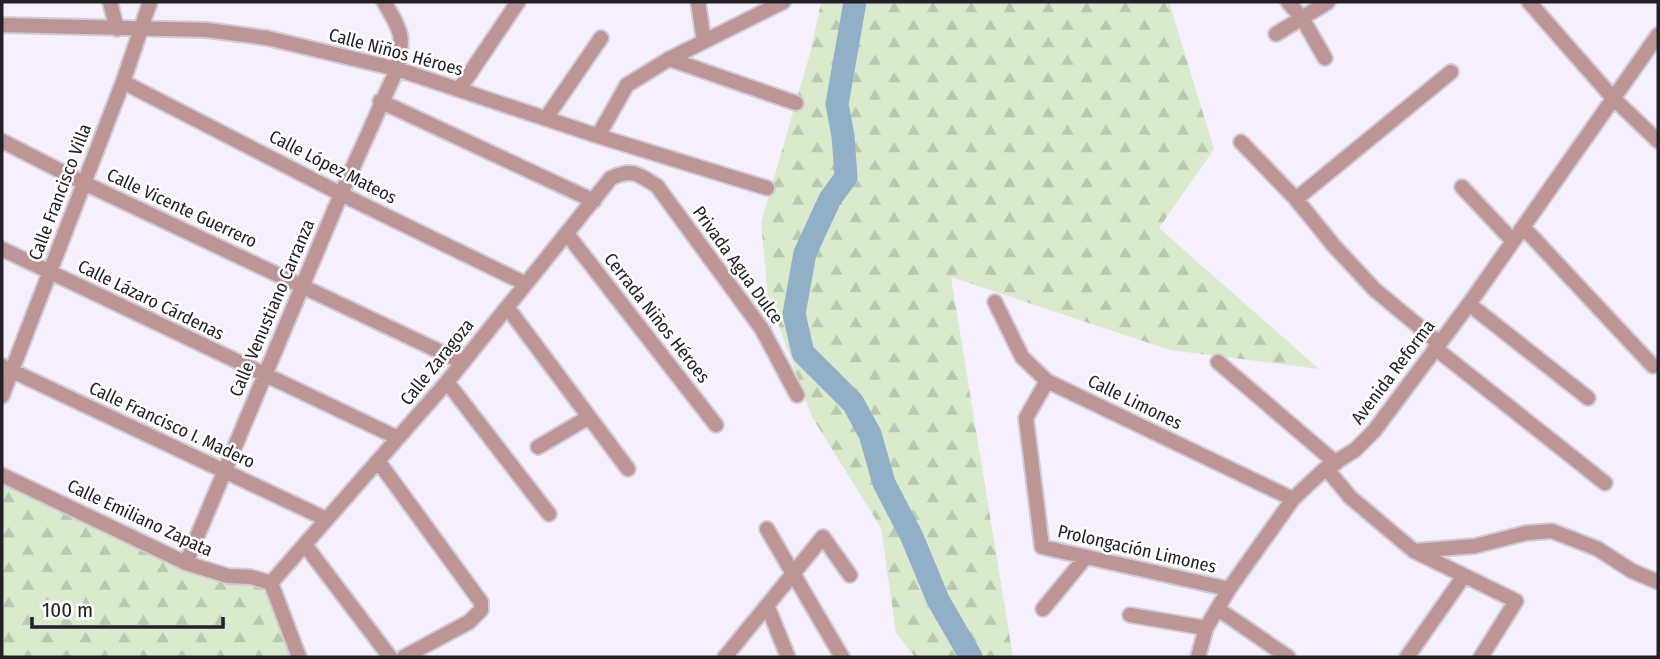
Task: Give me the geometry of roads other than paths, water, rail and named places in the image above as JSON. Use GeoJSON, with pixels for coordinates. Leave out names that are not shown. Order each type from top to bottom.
{"type":"FeatureCollection","features":[{"type":"Feature","properties":{"kind":"street"},"geometry":{"type":"LineString","coordinates":[[110,2],[117,29]]}},
{"type":"Feature","properties":{"kind":"street","name":"Calle Francisco Villa"},"geometry":{"type":"LineString","coordinates":[[2,396],[7,368],[49,273],[123,82],[150,2]]}},
{"type":"Feature","properties":{"kind":"street","name":"Calle Venustiano Carranza"},"geometry":{"type":"LineString","coordinates":[[186,563],[394,73],[402,49],[402,32],[384,2]]}},
{"type":"Feature","properties":{"kind":"street"},"geometry":{"type":"LineString","coordinates":[[460,89],[518,2]]}},
{"type":"Feature","properties":{"kind":"street"},"geometry":{"type":"LineString","coordinates":[[698,2],[704,41]]}},
{"type":"Feature","properties":{"kind":"street"},"geometry":{"type":"LineString","coordinates":[[598,136],[627,85],[669,59],[783,2]]}},
{"type":"Feature","properties":{"kind":"street"},"geometry":{"type":"LineString","coordinates":[[1288,2],[1302,18],[1325,58]]}},
{"type":"Feature","properties":{"kind":"street"},"geometry":{"type":"LineString","coordinates":[[1276,34],[1328,2]]}},
{"type":"Feature","properties":{"kind":"street"},"geometry":{"type":"LineString","coordinates":[[1529,2],[1613,98],[1658,141]]}},
{"type":"Feature","properties":{"kind":"street","name":"Calle Niños Héroes"},"geometry":{"type":"LineString","coordinates":[[2,25],[207,30],[267,38],[460,89],[598,136],[767,188]]}},
{"type":"Feature","properties":{"kind":"street","name":"Avenida Reforma"},"geometry":{"type":"LineString","coordinates":[[1198,657],[1206,628],[1229,589],[1293,499],[1331,465],[1356,450],[1374,431],[1469,304],[1658,34]]}},
{"type":"Feature","properties":{"kind":"street"},"geometry":{"type":"LineString","coordinates":[[546,118],[600,37]]}},
{"type":"Feature","properties":{"kind":"street"},"geometry":{"type":"LineString","coordinates":[[669,59],[796,103]]}},
{"type":"Feature","properties":{"kind":"street"},"geometry":{"type":"LineString","coordinates":[[1296,199],[1451,72]]}},
{"type":"Feature","properties":{"kind":"street","name":"Calle López Mateos"},"geometry":{"type":"LineString","coordinates":[[123,82],[341,194],[526,284]]}},
{"type":"Feature","properties":{"kind":"street"},"geometry":{"type":"LineString","coordinates":[[383,97],[594,201]]}},
{"type":"Feature","properties":{"kind":"street","name":"Calle Vicente Guerrero"},"geometry":{"type":"LineString","coordinates":[[2,141],[84,183],[462,362]]}},
{"type":"Feature","properties":{"kind":"street"},"geometry":{"type":"LineString","coordinates":[[1241,142],[1296,199],[1334,246],[1375,290],[1437,346],[1605,483]]}},
{"type":"Feature","properties":{"kind":"street","name":"Calle Zaragoza"},"geometry":{"type":"LineString","coordinates":[[271,583],[447,383],[611,178],[632,172]]}},
{"type":"Feature","properties":{"kind":"street","name":"Privada Agua Dulce"},"geometry":{"type":"LineString","coordinates":[[632,172],[657,186],[762,329],[797,395]]}},
{"type":"Feature","properties":{"kind":"street"},"geometry":{"type":"LineString","coordinates":[[1462,187],[1513,241]]}},
{"type":"Feature","properties":{"kind":"street"},"geometry":{"type":"LineString","coordinates":[[1522,228],[1653,366]]}},
{"type":"Feature","properties":{"kind":"street","name":"Cerrada Niños Héroes"},"geometry":{"type":"LineString","coordinates":[[567,234],[716,425]]}},
{"type":"Feature","properties":{"kind":"street","name":"Calle Lázaro Cárdenas"},"geometry":{"type":"LineString","coordinates":[[2,249],[398,438]]}},
{"type":"Feature","properties":{"kind":"street","name":"Calle Limones"},"geometry":{"type":"LineString","coordinates":[[995,302],[1022,357],[1047,381],[1293,499]]}},
{"type":"Feature","properties":{"kind":"street"},"geometry":{"type":"LineString","coordinates":[[1469,304],[1588,398]]}},
{"type":"Feature","properties":{"kind":"street"},"geometry":{"type":"LineString","coordinates":[[507,307],[628,469]]}},
{"type":"Feature","properties":{"kind":"street"},"geometry":{"type":"LineString","coordinates":[[1218,362],[1331,465],[1350,497],[1414,551],[1516,601],[1481,657]]}},
{"type":"Feature","properties":{"kind":"street","name":"Calle Francisco I. Madero"},"geometry":{"type":"LineString","coordinates":[[7,368],[326,519]]}},
{"type":"Feature","properties":{"kind":"street","name":"Prolongación Limones"},"geometry":{"type":"LineString","coordinates":[[1047,381],[1026,418],[1042,547],[1229,589]]}},
{"type":"Feature","properties":{"kind":"street"},"geometry":{"type":"LineString","coordinates":[[447,383],[549,514]]}},
{"type":"Feature","properties":{"kind":"street"},"geometry":{"type":"LineString","coordinates":[[538,447],[589,417]]}},
{"type":"Feature","properties":{"kind":"street"},"geometry":{"type":"LineString","coordinates":[[378,461],[481,602],[481,610],[469,622],[404,657]]}},
{"type":"Feature","properties":{"kind":"street","name":"Calle Emiliano Zapata"},"geometry":{"type":"LineString","coordinates":[[2,475],[186,563],[228,576],[271,583]]}},
{"type":"Feature","properties":{"kind":"street"},"geometry":{"type":"LineString","coordinates":[[767,529],[842,657]]}},
{"type":"Feature","properties":{"kind":"street"},"geometry":{"type":"LineString","coordinates":[[1414,551],[1475,546],[1526,533],[1552,531],[1598,549],[1632,571],[1658,582]]}},
{"type":"Feature","properties":{"kind":"street"},"geometry":{"type":"LineString","coordinates":[[725,657],[823,537],[850,575]]}},
{"type":"Feature","properties":{"kind":"street"},"geometry":{"type":"LineString","coordinates":[[305,545],[390,657]]}},
{"type":"Feature","properties":{"kind":"street"},"geometry":{"type":"LineString","coordinates":[[1042,608],[1085,558]]}},
{"type":"Feature","properties":{"kind":"street"},"geometry":{"type":"LineString","coordinates":[[1407,657],[1464,576]]}},
{"type":"Feature","properties":{"kind":"street"},"geometry":{"type":"LineString","coordinates":[[271,583],[299,657]]}},
{"type":"Feature","properties":{"kind":"street"},"geometry":{"type":"LineString","coordinates":[[767,604],[788,657]]}},
{"type":"Feature","properties":{"kind":"street"},"geometry":{"type":"LineString","coordinates":[[1218,609],[1288,657]]}},
{"type":"Feature","properties":{"kind":"street"},"geometry":{"type":"LineString","coordinates":[[1130,615],[1206,628]]}},
{"type":"Feature","properties":{"kind":"waterway"},"geometry":{"type":"LineString","coordinates":[[855,2],[837,104],[846,177],[830,199],[805,253],[794,314],[803,353],[853,403],[870,434],[884,483],[912,537],[938,600],[971,657]]}}]}
